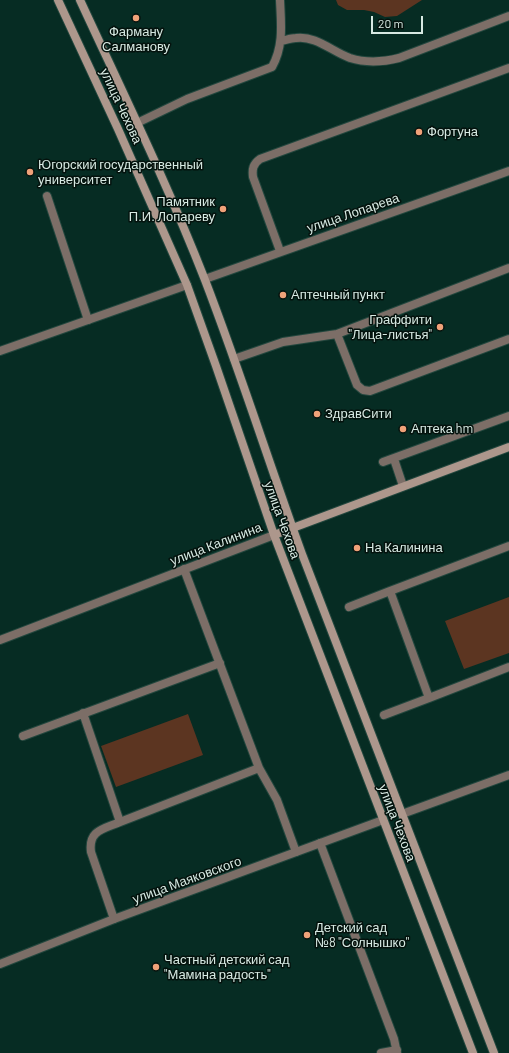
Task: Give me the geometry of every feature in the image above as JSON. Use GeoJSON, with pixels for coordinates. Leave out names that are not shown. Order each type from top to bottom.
{"type":"FeatureCollection","features":[{"type":"Feature","properties":{"kind":"main road","name":"улица Чехова"},"geometry":{"type":"LineString","coordinates":[[58,0],[118,129],[187,285],[274,535],[473,1053]]}},
{"type":"Feature","properties":{"kind":"main road","name":"улица Чехова"},"geometry":{"type":"LineString","coordinates":[[80,0],[182,224],[204,279],[234,359],[293,528],[494,1053]]}},
{"type":"Feature","properties":{"kind":"main road","name":"улица Калинина"},"geometry":{"type":"LineString","coordinates":[[274,535],[509,447]]}},
{"type":"Feature","properties":{"kind":"street"},"geometry":{"type":"LineString","coordinates":[[137,123],[187,100],[272,67],[279,52],[281,41],[280,0]]}},
{"type":"Feature","properties":{"kind":"street"},"geometry":{"type":"LineString","coordinates":[[281,41],[297,37],[309,39],[350,58],[368,61],[388,61],[509,16]]}},
{"type":"Feature","properties":{"kind":"street"},"geometry":{"type":"LineString","coordinates":[[280,251],[253,177],[253,168],[256,161],[509,68]]}},
{"type":"Feature","properties":{"kind":"street","name":"улица Лопарева"},"geometry":{"type":"LineString","coordinates":[[204,279],[509,171]]}},
{"type":"Feature","properties":{"kind":"street"},"geometry":{"type":"LineString","coordinates":[[47,196],[88,320]]}},
{"type":"Feature","properties":{"kind":"street"},"geometry":{"type":"LineString","coordinates":[[234,359],[283,342],[337,334],[509,268]]}},
{"type":"Feature","properties":{"kind":"street"},"geometry":{"type":"LineString","coordinates":[[0,352],[187,285]]}},
{"type":"Feature","properties":{"kind":"street"},"geometry":{"type":"LineString","coordinates":[[337,334],[357,385],[363,390],[370,391],[509,339]]}},
{"type":"Feature","properties":{"kind":"street"},"geometry":{"type":"LineString","coordinates":[[384,462],[509,416]]}},
{"type":"Feature","properties":{"kind":"street"},"geometry":{"type":"LineString","coordinates":[[394,459],[403,486]]}},
{"type":"Feature","properties":{"kind":"street","name":"улица Калинина"},"geometry":{"type":"LineString","coordinates":[[0,640],[274,535]]}},
{"type":"Feature","properties":{"kind":"street"},"geometry":{"type":"LineString","coordinates":[[349,607],[509,546]]}},
{"type":"Feature","properties":{"kind":"street"},"geometry":{"type":"LineString","coordinates":[[184,569],[259,768],[277,800],[296,852]]}},
{"type":"Feature","properties":{"kind":"street"},"geometry":{"type":"LineString","coordinates":[[390,591],[429,698]]}},
{"type":"Feature","properties":{"kind":"street"},"geometry":{"type":"LineString","coordinates":[[23,736],[220,663]]}},
{"type":"Feature","properties":{"kind":"street"},"geometry":{"type":"LineString","coordinates":[[384,716],[509,667]]}},
{"type":"Feature","properties":{"kind":"street"},"geometry":{"type":"LineString","coordinates":[[83,713],[120,822]]}},
{"type":"Feature","properties":{"kind":"street"},"geometry":{"type":"LineString","coordinates":[[114,919],[91,852],[91,837],[96,832],[120,822],[259,768]]}},
{"type":"Feature","properties":{"kind":"street"},"geometry":{"type":"LineString","coordinates":[[402,814],[509,775]]}},
{"type":"Feature","properties":{"kind":"street","name":"улица Маяковского"},"geometry":{"type":"LineString","coordinates":[[0,964],[114,919],[383,820]]}},
{"type":"Feature","properties":{"kind":"street"},"geometry":{"type":"LineString","coordinates":[[320,843],[394,1040],[397,1052],[381,1053]]}},
{"type":"Feature","properties":{"kind":"shaded area"},"geometry":{"type":"Polygon","coordinates":[[[336,0],[422,0],[397,16],[385,17],[374,12],[364,10],[347,10],[338,5],[336,0]]]}},
{"type":"Feature","properties":{"kind":"shaded area"},"geometry":{"type":"Polygon","coordinates":[[[509,597],[509,653],[464,669],[445,621],[509,597]]]}},
{"type":"Feature","properties":{"kind":"shaded area"},"geometry":{"type":"Polygon","coordinates":[[[188,714],[203,755],[116,787],[101,746],[188,714]]]}},
{"type":"Feature","properties":{"kind":"place","name":"Фарману Салманову"},"geometry":{"type":"Point","coordinates":[136,18]}},
{"type":"Feature","properties":{"kind":"place","name":"Фортуна"},"geometry":{"type":"Point","coordinates":[419,132]}},
{"type":"Feature","properties":{"kind":"place","name":"Югорский государственный университет"},"geometry":{"type":"Point","coordinates":[30,172]}},
{"type":"Feature","properties":{"kind":"place","name":"Памятник П.И. Лопареву"},"geometry":{"type":"Point","coordinates":[223,209]}},
{"type":"Feature","properties":{"kind":"place","name":"Аптечный пункт"},"geometry":{"type":"Point","coordinates":[283,295]}},
{"type":"Feature","properties":{"kind":"place","name":"Граффити \"Лица-листья\""},"geometry":{"type":"Point","coordinates":[440,327]}},
{"type":"Feature","properties":{"kind":"place","name":"ЗдравСити"},"geometry":{"type":"Point","coordinates":[317,414]}},
{"type":"Feature","properties":{"kind":"place","name":"Аптека hm"},"geometry":{"type":"Point","coordinates":[403,429]}},
{"type":"Feature","properties":{"kind":"place","name":"На Калинина"},"geometry":{"type":"Point","coordinates":[357,548]}},
{"type":"Feature","properties":{"kind":"place","name":"Детский сад №8 \"Солнышко\""},"geometry":{"type":"Point","coordinates":[307,935]}},
{"type":"Feature","properties":{"kind":"place","name":"Частный детский сад \"Мамина радость\""},"geometry":{"type":"Point","coordinates":[156,967]}}]}
